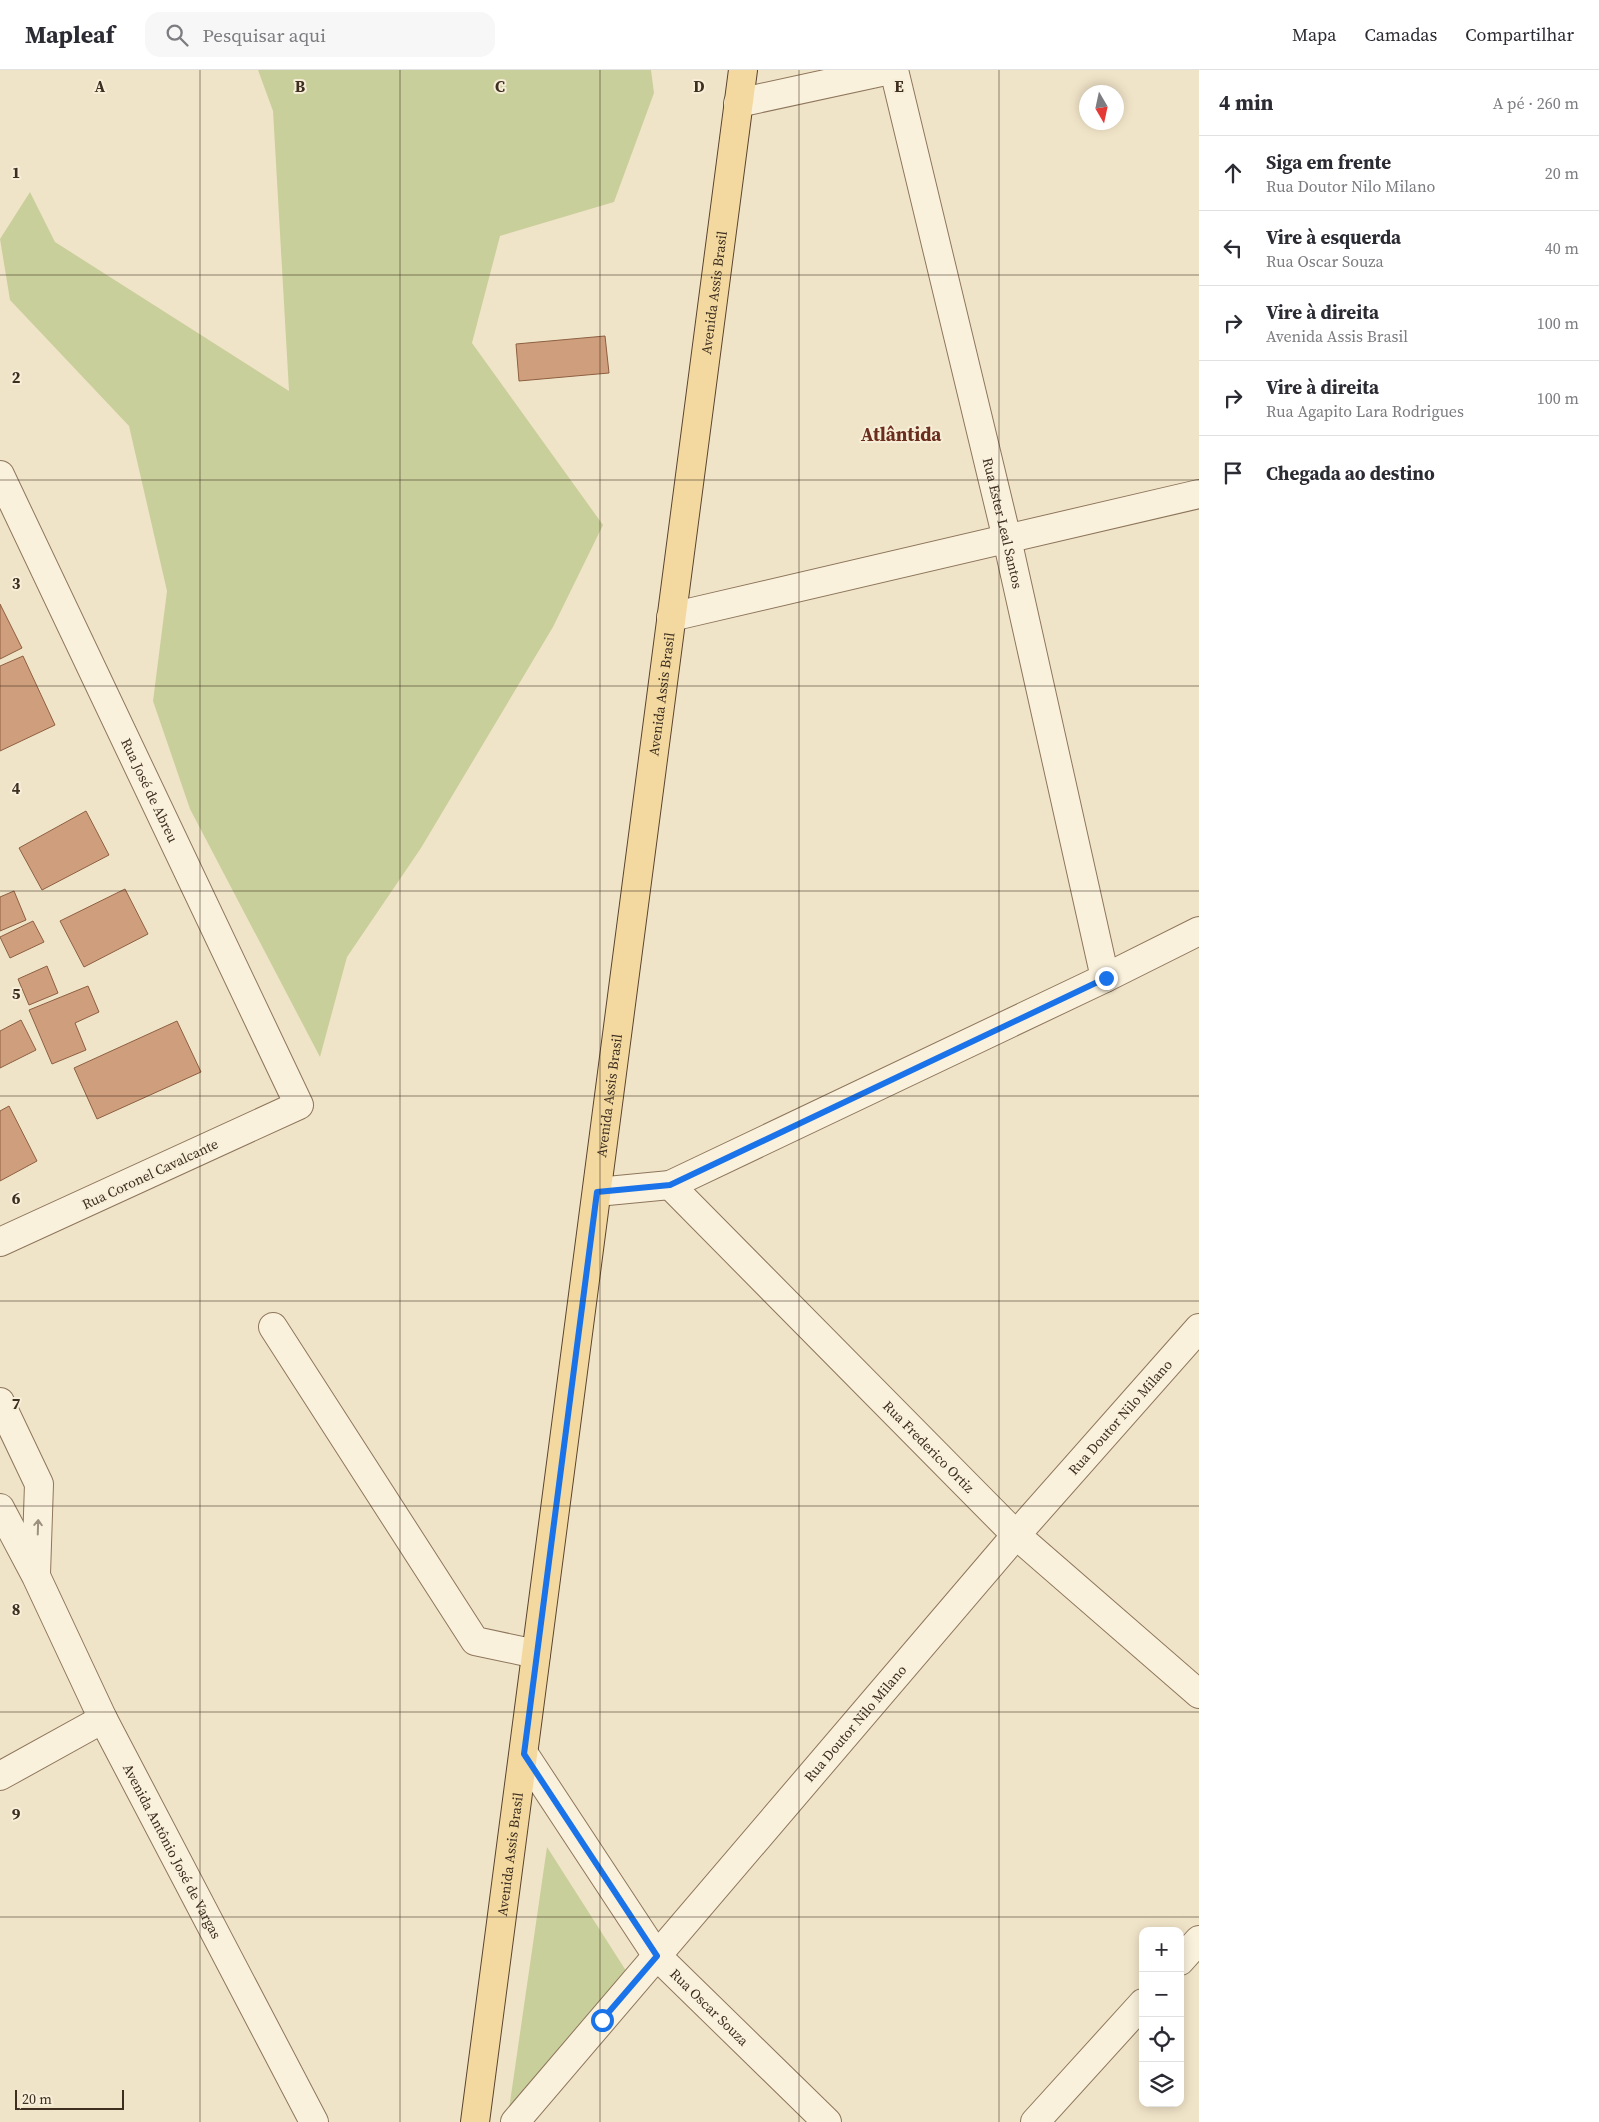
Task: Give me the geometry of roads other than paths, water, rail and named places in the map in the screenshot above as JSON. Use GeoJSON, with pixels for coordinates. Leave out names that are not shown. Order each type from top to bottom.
{"type":"FeatureCollection","features":[{"type":"Feature","properties":{"kind":"main road","name":"Avenida Assis Brasil"},"geometry":{"type":"LineString","coordinates":[[475,2122],[743,70]]}},
{"type":"Feature","properties":{"kind":"street"},"geometry":{"type":"LineString","coordinates":[[738,103],[890,70]]}},
{"type":"Feature","properties":{"kind":"street","name":"Rua Ester Leal Santos"},"geometry":{"type":"LineString","coordinates":[[894,70],[1007,539],[1106,978]]}},
{"type":"Feature","properties":{"kind":"street","name":"Rua José de Abreu"},"geometry":{"type":"LineString","coordinates":[[0,475],[299,1105]]}},
{"type":"Feature","properties":{"kind":"street"},"geometry":{"type":"LineString","coordinates":[[671,617],[1199,494]]}},
{"type":"Feature","properties":{"kind":"street"},"geometry":{"type":"LineString","coordinates":[[597,1192],[670,1185],[1106,978],[1199,931]]}},
{"type":"Feature","properties":{"kind":"street","name":"Rua Coronel Cavalcante"},"geometry":{"type":"LineString","coordinates":[[0,1242],[299,1105]]}},
{"type":"Feature","properties":{"kind":"street","name":"Rua Frederico Ortiz"},"geometry":{"type":"LineString","coordinates":[[670,1185],[1016,1535],[1199,1694]]}},
{"type":"Feature","properties":{"kind":"street"},"geometry":{"type":"LineString","coordinates":[[272,1327],[475,1641],[536,1654]]}},
{"type":"Feature","properties":{"kind":"street","name":"Rua Doutor Nilo Milano"},"geometry":{"type":"LineString","coordinates":[[515,2122],[1016,1535],[1199,1328]]}},
{"type":"Feature","properties":{"kind":"street","name":"Avenida Antônio José de Vargas"},"geometry":{"type":"LineString","coordinates":[[0,1404],[39,1484],[36,1576]]}},
{"type":"Feature","properties":{"kind":"street","name":"Avenida Antônio José de Vargas"},"geometry":{"type":"LineString","coordinates":[[0,1508],[36,1576],[102,1719],[314,2122]]}},
{"type":"Feature","properties":{"kind":"street"},"geometry":{"type":"LineString","coordinates":[[0,1776],[102,1719]]}},
{"type":"Feature","properties":{"kind":"street","name":"Rua Oscar Souza"},"geometry":{"type":"LineString","coordinates":[[524,1754],[657,1956],[827,2122]]}},
{"type":"Feature","properties":{"kind":"street"},"geometry":{"type":"LineString","coordinates":[[1184,1957],[1199,1940]]}},
{"type":"Feature","properties":{"kind":"street"},"geometry":{"type":"LineString","coordinates":[[1035,2122],[1139,2007]]}},
{"type":"Feature","properties":{"kind":"district","name":"Atlântida"},"geometry":{"type":"Point","coordinates":[901,434]}}]}
